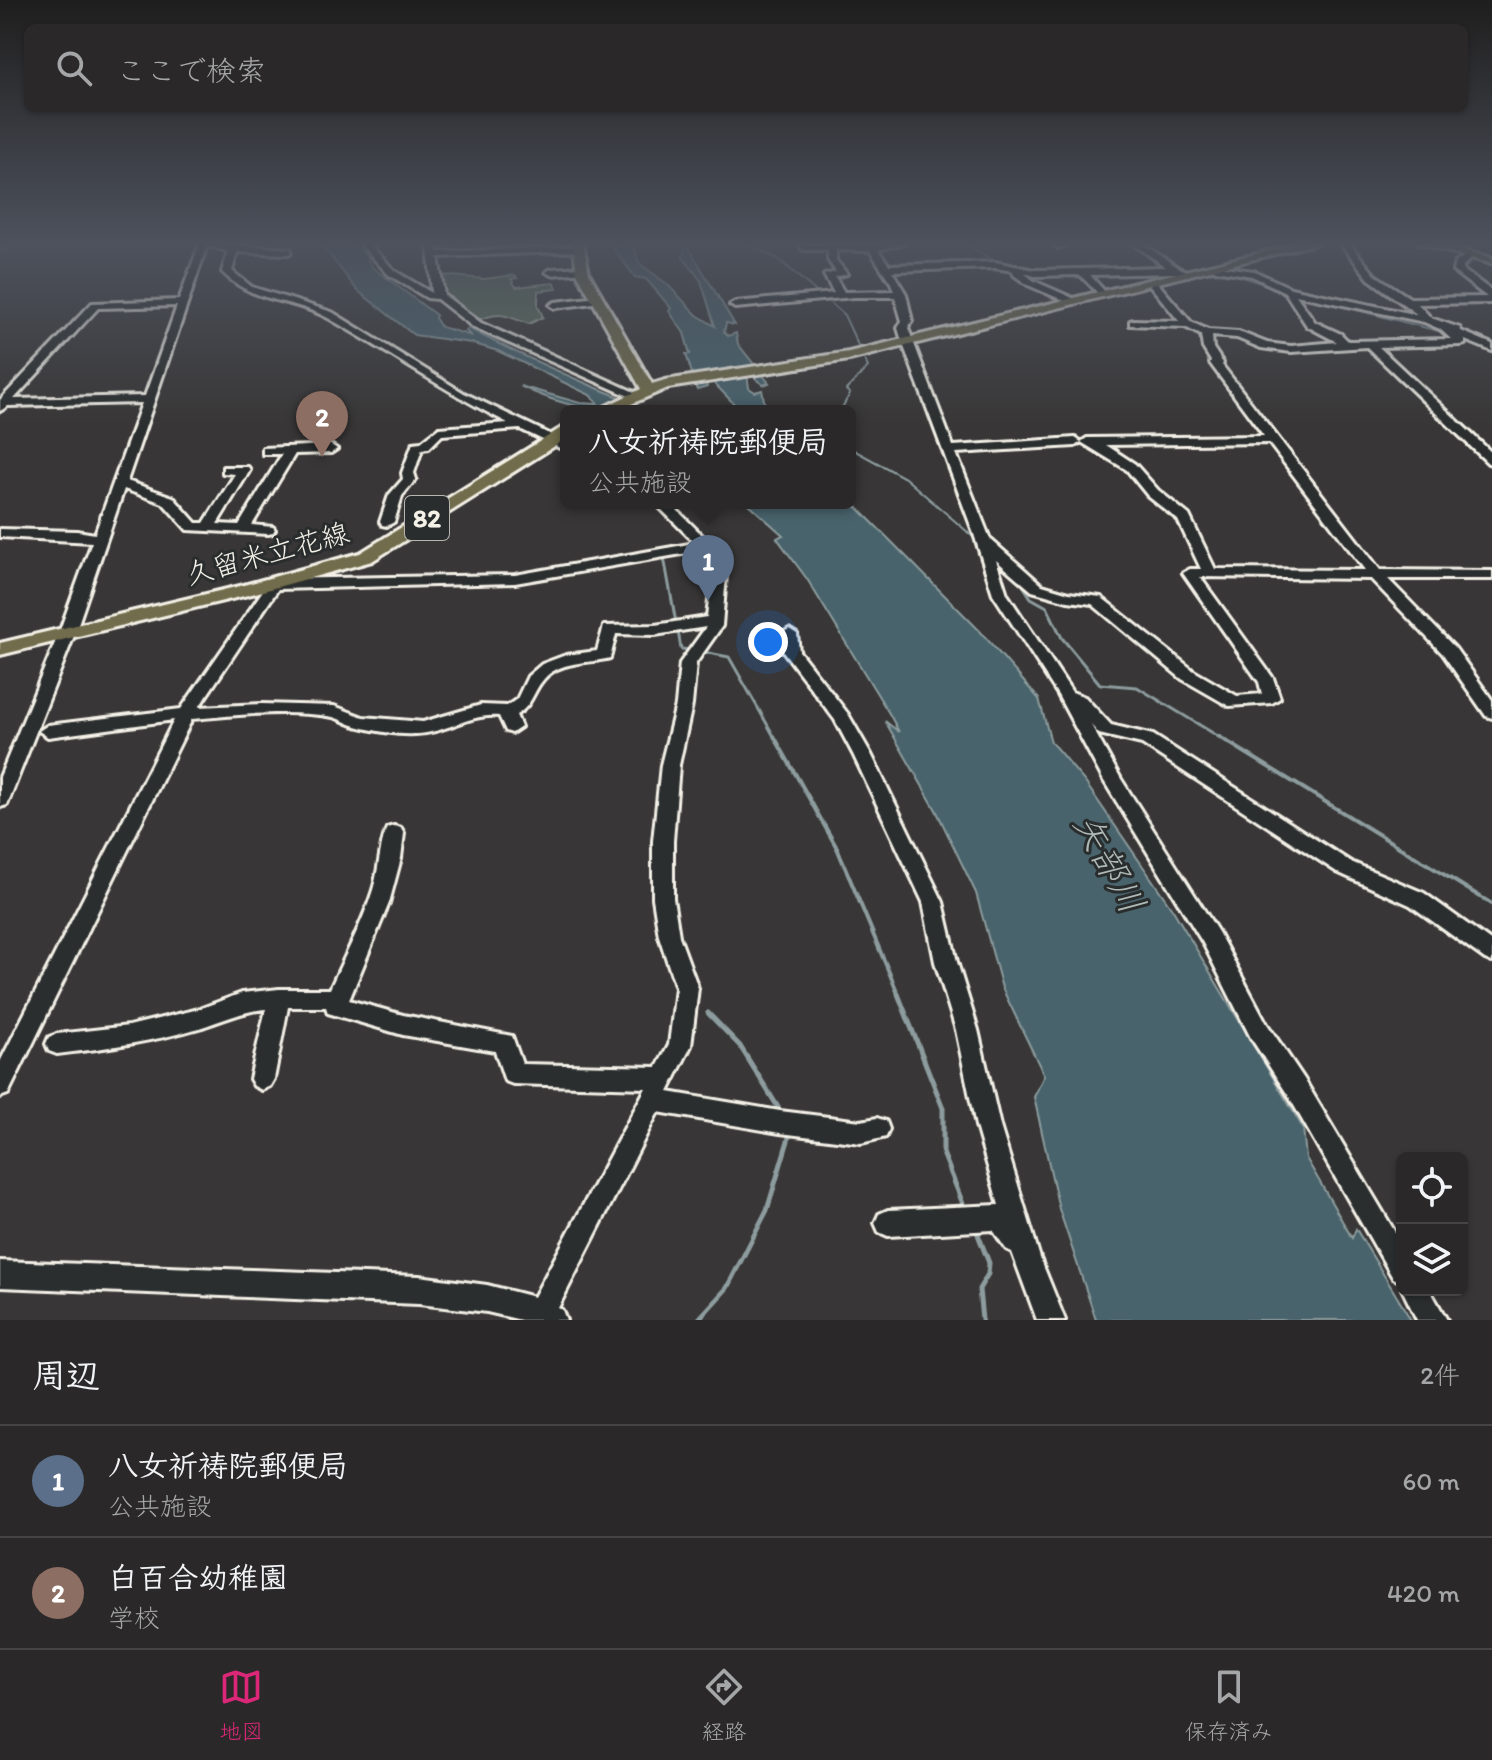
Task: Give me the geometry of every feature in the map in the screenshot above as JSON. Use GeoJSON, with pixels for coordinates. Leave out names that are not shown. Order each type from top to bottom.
{"type":"FeatureCollection","features":[{"type":"Feature","properties":{"kind":"main road"},"geometry":{"type":"LineString","coordinates":[[600,305],[638,394]]}},
{"type":"Feature","properties":{"kind":"main road"},"geometry":{"type":"LineString","coordinates":[[615,405],[638,394],[685,380],[849,356],[1058,305]]}},
{"type":"Feature","properties":{"kind":"main road","name":"久留米立花線"},"geometry":{"type":"LineString","coordinates":[[0,649],[275,583],[366,557],[560,440]]}},
{"type":"Feature","properties":{"kind":"street"},"geometry":{"type":"LineString","coordinates":[[1,405],[95,305],[113,305]]}},
{"type":"Feature","properties":{"kind":"street"},"geometry":{"type":"LineString","coordinates":[[0,800],[67,633],[182,305]]}},
{"type":"Feature","properties":{"kind":"street"},"geometry":{"type":"LineString","coordinates":[[298,305],[328,314],[413,369],[520,426],[560,438]]}},
{"type":"Feature","properties":{"kind":"street"},"geometry":{"type":"LineString","coordinates":[[450,305],[477,325],[638,394]]}},
{"type":"Feature","properties":{"kind":"street"},"geometry":{"type":"LineString","coordinates":[[735,305],[739,305]]}},
{"type":"Feature","properties":{"kind":"street"},"geometry":{"type":"LineString","coordinates":[[903,305],[907,321],[903,328],[907,341],[1000,594],[1066,695],[1113,781],[1211,938],[1259,1031],[1296,1087],[1396,1259]]}},
{"type":"Feature","properties":{"kind":"street"},"geometry":{"type":"LineString","coordinates":[[1171,305],[1187,324]]}},
{"type":"Feature","properties":{"kind":"street"},"geometry":{"type":"LineString","coordinates":[[1298,305],[1311,324],[1337,336],[1346,345]]}},
{"type":"Feature","properties":{"kind":"street"},"geometry":{"type":"LineString","coordinates":[[1356,305],[1427,320],[1492,348]]}},
{"type":"Feature","properties":{"kind":"street"},"geometry":{"type":"LineString","coordinates":[[1414,305],[1427,320]]}},
{"type":"Feature","properties":{"kind":"street"},"geometry":{"type":"LineString","coordinates":[[1134,323],[1187,324],[1206,333],[1239,335],[1265,346],[1291,349],[1461,342],[1445,330],[1456,330]]}},
{"type":"Feature","properties":{"kind":"street"},"geometry":{"type":"LineString","coordinates":[[1206,333],[1208,348],[1218,363],[1215,363],[1376,575],[1449,651],[1492,712]]}},
{"type":"Feature","properties":{"kind":"street"},"geometry":{"type":"LineString","coordinates":[[1370,344],[1492,460]]}},
{"type":"Feature","properties":{"kind":"street"},"geometry":{"type":"LineString","coordinates":[[1,405],[150,399]]}},
{"type":"Feature","properties":{"kind":"street"},"geometry":{"type":"LineString","coordinates":[[387,522],[396,495],[410,479],[408,473],[417,446],[425,445],[439,432],[520,426]]}},
{"type":"Feature","properties":{"kind":"street"},"geometry":{"type":"LineString","coordinates":[[947,450],[1085,442],[1274,439]]}},
{"type":"Feature","properties":{"kind":"street"},"geometry":{"type":"LineString","coordinates":[[1085,442],[1142,477],[1153,493],[1184,518],[1204,574]]}},
{"type":"Feature","properties":{"kind":"street"},"geometry":{"type":"LineString","coordinates":[[267,451],[331,449]]}},
{"type":"Feature","properties":{"kind":"street"},"geometry":{"type":"LineString","coordinates":[[244,527],[291,450]]}},
{"type":"Feature","properties":{"kind":"street"},"geometry":{"type":"LineString","coordinates":[[208,527],[244,470],[223,476]]}},
{"type":"Feature","properties":{"kind":"street"},"geometry":{"type":"LineString","coordinates":[[119,483],[168,500],[192,527],[268,530]]}},
{"type":"Feature","properties":{"kind":"street"},"geometry":{"type":"LineString","coordinates":[[236,484],[269,484]]}},
{"type":"Feature","properties":{"kind":"street"},"geometry":{"type":"LineString","coordinates":[[0,1274],[419,1290],[484,1298],[544,1318],[680,1046],[687,988],[669,936],[663,898],[663,841],[670,765],[684,705],[688,663],[715,622],[719,574],[704,546],[668,509]]}},
{"type":"Feature","properties":{"kind":"street"},"geometry":{"type":"LineString","coordinates":[[0,533],[77,535],[99,539]]}},
{"type":"Feature","properties":{"kind":"street"},"geometry":{"type":"LineString","coordinates":[[981,539],[1037,588],[1068,597],[1096,600],[1188,675],[1235,702],[1272,698],[1267,682],[1190,573],[1492,575]]}},
{"type":"Feature","properties":{"kind":"street"},"geometry":{"type":"LineString","coordinates":[[0,1086],[187,712],[275,583],[515,579],[704,546]]}},
{"type":"Feature","properties":{"kind":"street"},"geometry":{"type":"LineString","coordinates":[[48,731],[187,712],[339,712],[362,722],[424,728],[475,711],[497,710],[510,720],[525,704],[535,677],[563,661],[604,655],[609,629],[655,630],[694,622],[715,622]]}},
{"type":"Feature","properties":{"kind":"street"},"geometry":{"type":"LineString","coordinates":[[789,634],[791,651],[849,730],[933,902],[946,962],[967,1030],[988,1126],[1027,1258],[1051,1320]]}},
{"type":"Feature","properties":{"kind":"street"},"geometry":{"type":"LineString","coordinates":[[1066,695],[1079,701],[1105,730],[1147,739],[1344,867],[1417,899],[1492,953]]}},
{"type":"Feature","properties":{"kind":"street"},"geometry":{"type":"LineString","coordinates":[[394,833],[390,859],[364,942],[350,966],[336,1006],[403,1025],[504,1043],[513,1074],[659,1089],[827,1128],[861,1132],[877,1129]]}},
{"type":"Feature","properties":{"kind":"street"},"geometry":{"type":"LineString","coordinates":[[57,1044],[129,1036],[200,1018],[242,1002],[279,998],[338,998]]}},
{"type":"Feature","properties":{"kind":"street"},"geometry":{"type":"LineString","coordinates":[[262,1079],[279,998]]}},
{"type":"Feature","properties":{"kind":"street"},"geometry":{"type":"LineString","coordinates":[[888,1223],[996,1217],[1004,1222],[1027,1258]]}},
{"type":"Feature","properties":{"kind":"street"},"geometry":{"type":"LineString","coordinates":[[1419,1296],[1433,1320]]}},
{"type":"Feature","properties":{"kind":"green space"},"geometry":{"type":"Polygon","coordinates":[[[458,305],[538,305],[543,317],[529,324],[503,315],[478,320],[458,305]]]}},
{"type":"Feature","properties":{"kind":"water"},"geometry":{"type":"Polygon","coordinates":[[[375,305],[422,305],[436,315],[441,327],[472,336],[466,331],[468,328],[635,405],[566,404],[520,386],[580,403],[598,404],[590,395],[498,351],[471,343],[414,335],[375,305]]]}},
{"type":"Feature","properties":{"kind":"water"},"geometry":{"type":"Polygon","coordinates":[[[668,305],[687,305],[715,326],[708,305],[723,305],[735,325],[726,323],[724,332],[728,336],[736,333],[738,344],[769,383],[763,385],[751,374],[747,375],[749,388],[755,392],[762,390],[765,405],[735,405],[711,380],[705,380],[707,387],[697,390],[686,354],[690,354],[684,333],[669,311],[671,308],[668,305]]]}},
{"type":"Feature","properties":{"kind":"water","name":"矢部川"},"geometry":{"type":"Polygon","coordinates":[[[857,507],[980,631],[1039,699],[1051,742],[1085,782],[1173,910],[1303,1128],[1306,1158],[1352,1238],[1356,1229],[1411,1320],[1096,1320],[1059,1209],[1034,1097],[1044,1075],[1002,988],[976,893],[936,810],[885,721],[899,732],[890,715],[807,579],[777,538],[783,535],[754,509],[857,507]]]}},
{"type":"Feature","properties":{"kind":"waterway"},"geometry":{"type":"LineString","coordinates":[[832,305],[844,315],[868,367],[846,390],[850,394],[844,405]]}},
{"type":"Feature","properties":{"kind":"waterway"},"geometry":{"type":"LineString","coordinates":[[1336,305],[1446,333]]}},
{"type":"Feature","properties":{"kind":"waterway"},"geometry":{"type":"LineString","coordinates":[[856,451],[905,478],[970,534]]}},
{"type":"Feature","properties":{"kind":"waterway"},"geometry":{"type":"LineString","coordinates":[[968,532],[978,541]]}},
{"type":"Feature","properties":{"kind":"waterway"},"geometry":{"type":"LineString","coordinates":[[664,557],[676,623]]}},
{"type":"Feature","properties":{"kind":"waterway"},"geometry":{"type":"LineString","coordinates":[[1018,578],[1031,598],[1047,607],[1062,638],[1100,684],[1137,687],[1221,738]]}},
{"type":"Feature","properties":{"kind":"waterway"},"geometry":{"type":"LineString","coordinates":[[678,631],[681,649],[691,650]]}},
{"type":"Feature","properties":{"kind":"waterway"},"geometry":{"type":"LineString","coordinates":[[703,652],[729,657],[775,738]]}},
{"type":"Feature","properties":{"kind":"waterway"},"geometry":{"type":"LineString","coordinates":[[774,736],[837,848],[899,996]]}},
{"type":"Feature","properties":{"kind":"waterway"},"geometry":{"type":"LineString","coordinates":[[1218,736],[1492,904]]}},
{"type":"Feature","properties":{"kind":"waterway"},"geometry":{"type":"LineString","coordinates":[[898,994],[943,1108],[943,1153],[965,1209]]}},
{"type":"Feature","properties":{"kind":"waterway"},"geometry":{"type":"LineString","coordinates":[[708,1013],[740,1046],[781,1112]]}},
{"type":"Feature","properties":{"kind":"waterway"},"geometry":{"type":"LineString","coordinates":[[698,1320],[727,1288],[767,1210],[790,1134]]}},
{"type":"Feature","properties":{"kind":"waterway"},"geometry":{"type":"LineString","coordinates":[[976,1229],[989,1263],[988,1274],[979,1289],[982,1320]]}},
{"type":"Feature","properties":{"kind":"place","name":"白百合幼稚園"},"geometry":{"type":"Point","coordinates":[322,457]}},
{"type":"Feature","properties":{"kind":"place","name":"八女祈祷院郵便局"},"geometry":{"type":"Point","coordinates":[708,601]}}]}
